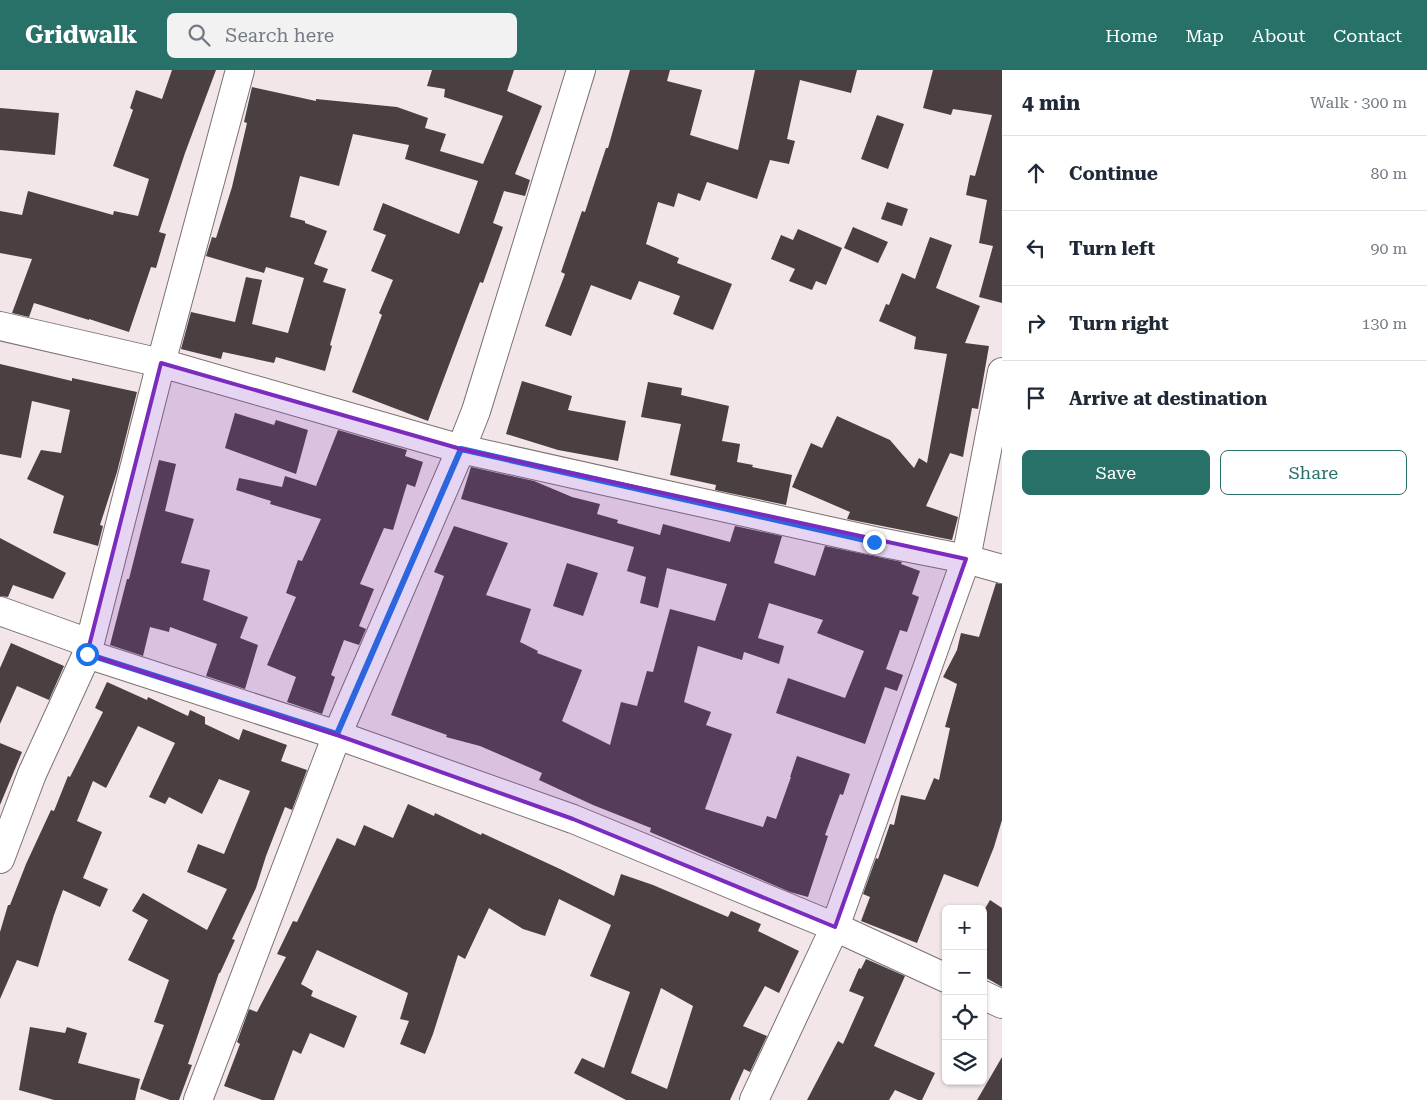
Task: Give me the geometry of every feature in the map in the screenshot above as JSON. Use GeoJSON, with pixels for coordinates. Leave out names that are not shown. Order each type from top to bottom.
{"type":"FeatureCollection","features":[{"type":"Feature","properties":{"kind":"street"},"geometry":{"type":"LineString","coordinates":[[0,859],[32,774],[88,648],[161,363],[240,70]]}},
{"type":"Feature","properties":{"kind":"street"},"geometry":{"type":"LineString","coordinates":[[198,1100],[337,734],[476,411],[580,70]]}},
{"type":"Feature","properties":{"kind":"street"},"geometry":{"type":"LineString","coordinates":[[0,326],[161,363],[461,449],[874,542],[966,559],[1002,568]]}},
{"type":"Feature","properties":{"kind":"street"},"geometry":{"type":"LineString","coordinates":[[754,1100],[835,926],[966,559],[1002,372]]}},
{"type":"Feature","properties":{"kind":"street"},"geometry":{"type":"LineString","coordinates":[[0,611],[88,648],[337,734],[573,819],[835,926],[942,976]]}},
{"type":"Feature","properties":{"kind":"street"},"geometry":{"type":"LineString","coordinates":[[987,997],[1002,1004]]}},
{"type":"Feature","properties":{"kind":"highlighted area"},"geometry":{"type":"Polygon","coordinates":[[[161,363],[461,449],[966,559],[835,927],[573,819],[337,735],[87,654],[161,363]]]}},
{"type":"Feature","properties":{"kind":"building"},"geometry":{"type":"Polygon","coordinates":[[[172,70],[216,70],[185,153],[159,232],[166,234],[156,268],[151,267],[129,332],[34,303],[29,317],[12,313],[32,259],[0,253],[0,211],[22,215],[28,191],[113,215],[114,211],[138,216],[149,179],[113,166],[133,110],[130,108],[136,90],[162,99],[172,70]]]}},
{"type":"Feature","properties":{"kind":"building"},"geometry":{"type":"Polygon","coordinates":[[[432,70],[514,70],[507,91],[542,106],[515,174],[530,180],[525,196],[504,191],[493,223],[503,227],[483,283],[480,282],[428,421],[352,392],[382,315],[379,313],[393,280],[371,271],[386,235],[373,230],[383,203],[459,234],[478,181],[405,159],[409,145],[353,134],[339,186],[300,176],[290,217],[305,221],[305,223],[327,231],[314,264],[328,269],[323,282],[346,289],[330,345],[332,346],[325,371],[276,357],[274,363],[223,352],[221,359],[181,349],[191,312],[235,322],[246,277],[262,280],[252,324],[288,333],[304,278],[266,267],[264,273],[206,256],[212,237],[216,238],[232,187],[247,123],[244,122],[252,87],[316,101],[316,99],[397,107],[428,118],[425,128],[446,134],[440,151],[483,164],[503,116],[444,97],[445,89],[427,86],[432,70]]]}},
{"type":"Feature","properties":{"kind":"building"},"geometry":{"type":"Polygon","coordinates":[[[630,70],[670,70],[667,81],[702,90],[690,135],[738,150],[755,70],[857,70],[851,93],[800,80],[787,139],[795,141],[789,164],[770,160],[757,199],[707,182],[700,201],[678,193],[674,207],[658,202],[646,244],[679,258],[677,263],[732,284],[713,330],[673,314],[680,296],[639,281],[631,300],[591,285],[571,336],[545,326],[565,274],[561,272],[582,211],[585,212],[606,148],[608,148],[630,70]]]}},
{"type":"Feature","properties":{"kind":"building"},"geometry":{"type":"Polygon","coordinates":[[[933,70],[1002,70],[1002,303],[979,297],[993,246],[979,243],[987,200],[966,195],[970,175],[975,176],[992,115],[953,109],[951,115],[923,108],[933,70]]]}},
{"type":"Feature","properties":{"kind":"building"},"geometry":{"type":"Polygon","coordinates":[[[0,108],[59,113],[55,155],[0,150],[0,108]]]}},
{"type":"Feature","properties":{"kind":"building"},"geometry":{"type":"Polygon","coordinates":[[[877,115],[904,124],[888,169],[861,159],[877,115]]]}},
{"type":"Feature","properties":{"kind":"building"},"geometry":{"type":"Polygon","coordinates":[[[887,202],[908,209],[902,226],[881,219],[887,202]]]}},
{"type":"Feature","properties":{"kind":"building"},"geometry":{"type":"Polygon","coordinates":[[[853,227],[888,242],[878,263],[844,248],[853,227]]]}},
{"type":"Feature","properties":{"kind":"building"},"geometry":{"type":"Polygon","coordinates":[[[798,229],[842,248],[826,285],[816,281],[812,290],[789,281],[795,269],[771,259],[781,235],[793,240],[798,229]]]}},
{"type":"Feature","properties":{"kind":"building"},"geometry":{"type":"Polygon","coordinates":[[[930,237],[952,245],[936,288],[980,306],[965,343],[989,346],[978,409],[972,408],[963,457],[950,453],[926,506],[958,517],[952,540],[847,519],[850,512],[792,487],[811,443],[822,448],[837,416],[890,440],[914,468],[919,458],[927,463],[947,354],[914,349],[916,337],[879,321],[886,304],[889,305],[902,273],[915,279],[930,237]]]}},
{"type":"Feature","properties":{"kind":"building"},"geometry":{"type":"Polygon","coordinates":[[[0,364],[72,381],[72,378],[137,392],[117,472],[100,525],[103,526],[98,546],[53,533],[64,496],[27,479],[41,450],[61,453],[70,410],[32,401],[21,458],[0,454],[0,364]]]}},
{"type":"Feature","properties":{"kind":"building"},"geometry":{"type":"Polygon","coordinates":[[[522,381],[572,396],[568,410],[626,421],[618,461],[558,450],[506,434],[522,381]]]}},
{"type":"Feature","properties":{"kind":"building"},"geometry":{"type":"Polygon","coordinates":[[[648,382],[682,388],[681,395],[729,406],[722,441],[740,444],[737,462],[792,475],[786,505],[715,490],[716,485],[670,475],[681,424],[641,417],[648,382]]]}},
{"type":"Feature","properties":{"kind":"building"},"geometry":{"type":"Polygon","coordinates":[[[235,413],[274,425],[276,420],[308,430],[296,474],[225,448],[235,413]]]}},
{"type":"Feature","properties":{"kind":"building"},"geometry":{"type":"Polygon","coordinates":[[[338,430],[407,450],[405,456],[423,462],[415,487],[407,484],[393,530],[384,528],[360,584],[374,589],[359,626],[366,629],[359,645],[344,640],[331,675],[335,677],[322,714],[287,702],[296,677],[267,665],[296,597],[286,593],[298,560],[302,561],[321,519],[270,504],[271,501],[236,490],[239,478],[282,487],[285,476],[316,486],[338,430]]]}},
{"type":"Feature","properties":{"kind":"building"},"geometry":{"type":"Polygon","coordinates":[[[159,460],[176,464],[165,511],[194,519],[181,563],[210,570],[203,600],[248,617],[240,638],[258,645],[245,689],[206,676],[217,644],[170,627],[169,632],[150,627],[143,656],[110,645],[159,460]]]}},
{"type":"Feature","properties":{"kind":"building"},"geometry":{"type":"Polygon","coordinates":[[[471,467],[534,481],[572,497],[600,504],[597,514],[618,520],[617,523],[660,535],[663,524],[730,542],[735,526],[782,536],[774,563],[815,576],[825,546],[902,562],[901,564],[920,571],[912,594],[919,597],[907,632],[900,630],[886,669],[903,675],[897,691],[885,687],[865,744],[776,713],[788,678],[845,698],[864,651],[817,633],[823,620],[769,603],[758,638],[784,646],[779,664],[744,652],[742,660],[698,646],[684,702],[711,712],[706,725],[732,734],[705,809],[763,827],[767,816],[776,819],[797,756],[850,774],[843,795],[840,794],[825,835],[828,836],[808,897],[790,892],[650,832],[651,828],[593,805],[539,780],[542,773],[480,746],[446,737],[447,735],[391,715],[444,576],[434,572],[454,526],[508,543],[486,595],[531,609],[520,642],[538,651],[537,653],[582,670],[562,721],[610,745],[621,702],[637,706],[647,671],[653,672],[670,609],[715,621],[727,584],[667,568],[658,608],[640,603],[646,577],[627,571],[634,547],[461,499],[471,467]]]}},
{"type":"Feature","properties":{"kind":"building"},"geometry":{"type":"Polygon","coordinates":[[[0,538],[66,573],[53,599],[13,585],[8,597],[0,596],[0,538]]]}},
{"type":"Feature","properties":{"kind":"building"},"geometry":{"type":"Polygon","coordinates":[[[567,563],[598,573],[583,616],[553,606],[567,563]]]}},
{"type":"Feature","properties":{"kind":"building"},"geometry":{"type":"Polygon","coordinates":[[[996,583],[1002,584],[1002,820],[994,847],[978,887],[944,874],[917,943],[861,921],[870,897],[863,894],[890,824],[894,825],[901,795],[925,800],[934,778],[939,780],[950,728],[945,727],[957,684],[943,677],[957,650],[961,633],[979,637],[996,583]]]}},
{"type":"Feature","properties":{"kind":"building"},"geometry":{"type":"Polygon","coordinates":[[[11,643],[64,666],[49,700],[17,686],[0,724],[0,668],[11,643]]]}},
{"type":"Feature","properties":{"kind":"building"},"geometry":{"type":"Polygon","coordinates":[[[107,682],[147,700],[148,697],[188,716],[190,710],[205,717],[205,724],[239,740],[243,729],[287,745],[281,761],[307,770],[292,810],[285,807],[256,888],[232,939],[235,940],[219,973],[188,1064],[192,1065],[179,1100],[170,1100],[140,1089],[164,1025],[154,1022],[169,980],[128,960],[148,920],[132,911],[143,893],[207,930],[227,889],[187,872],[198,844],[224,854],[250,791],[219,779],[202,814],[169,797],[165,804],[149,797],[175,743],[138,726],[106,788],[93,781],[77,821],[102,832],[83,878],[108,889],[100,907],[63,890],[38,967],[17,960],[0,999],[0,932],[8,905],[10,905],[26,864],[51,810],[54,811],[68,776],[70,777],[103,712],[95,708],[107,682]]]}},
{"type":"Feature","properties":{"kind":"building"},"geometry":{"type":"Polygon","coordinates":[[[0,743],[22,752],[0,805],[0,743]]]}},
{"type":"Feature","properties":{"kind":"building"},"geometry":{"type":"Polygon","coordinates":[[[408,804],[434,816],[435,813],[481,835],[482,833],[614,896],[621,874],[653,885],[728,917],[731,911],[761,924],[758,931],[799,951],[779,993],[765,986],[743,1026],[767,1036],[750,1072],[744,1069],[730,1100],[626,1100],[574,1073],[582,1058],[604,1068],[630,992],[590,976],[611,925],[559,899],[545,936],[523,929],[489,908],[465,959],[458,955],[425,1054],[400,1044],[409,1021],[400,1019],[408,993],[317,950],[301,984],[313,991],[311,996],[357,1016],[344,1048],[310,1033],[301,1054],[293,1050],[274,1100],[262,1100],[224,1086],[240,1044],[237,1042],[249,1009],[257,1012],[286,957],[277,954],[293,921],[297,922],[337,838],[355,846],[364,825],[393,838],[408,804]],[[661,988],[631,1073],[667,1089],[693,1006],[661,988]]]}},
{"type":"Feature","properties":{"kind":"building"},"geometry":{"type":"Polygon","coordinates":[[[990,900],[1002,908],[1002,987],[987,978],[987,905],[990,900]]]}},
{"type":"Feature","properties":{"kind":"building"},"geometry":{"type":"Polygon","coordinates":[[[866,959],[905,976],[874,1046],[935,1073],[922,1100],[895,1090],[889,1100],[807,1100],[838,1041],[843,1044],[864,997],[849,991],[859,968],[861,969],[866,959]]]}},
{"type":"Feature","properties":{"kind":"building"},"geometry":{"type":"Polygon","coordinates":[[[30,1027],[65,1033],[67,1027],[87,1033],[78,1063],[140,1079],[135,1100],[54,1100],[19,1090],[30,1027]]]}},
{"type":"Feature","properties":{"kind":"building"},"geometry":{"type":"Polygon","coordinates":[[[1002,1057],[1002,1100],[977,1100],[1002,1057]]]}},
{"type":"Feature","properties":{"kind":"route"},"geometry":{"type":"LineString","coordinates":[[87,654],[337,734],[461,449],[874,542]]}}]}
